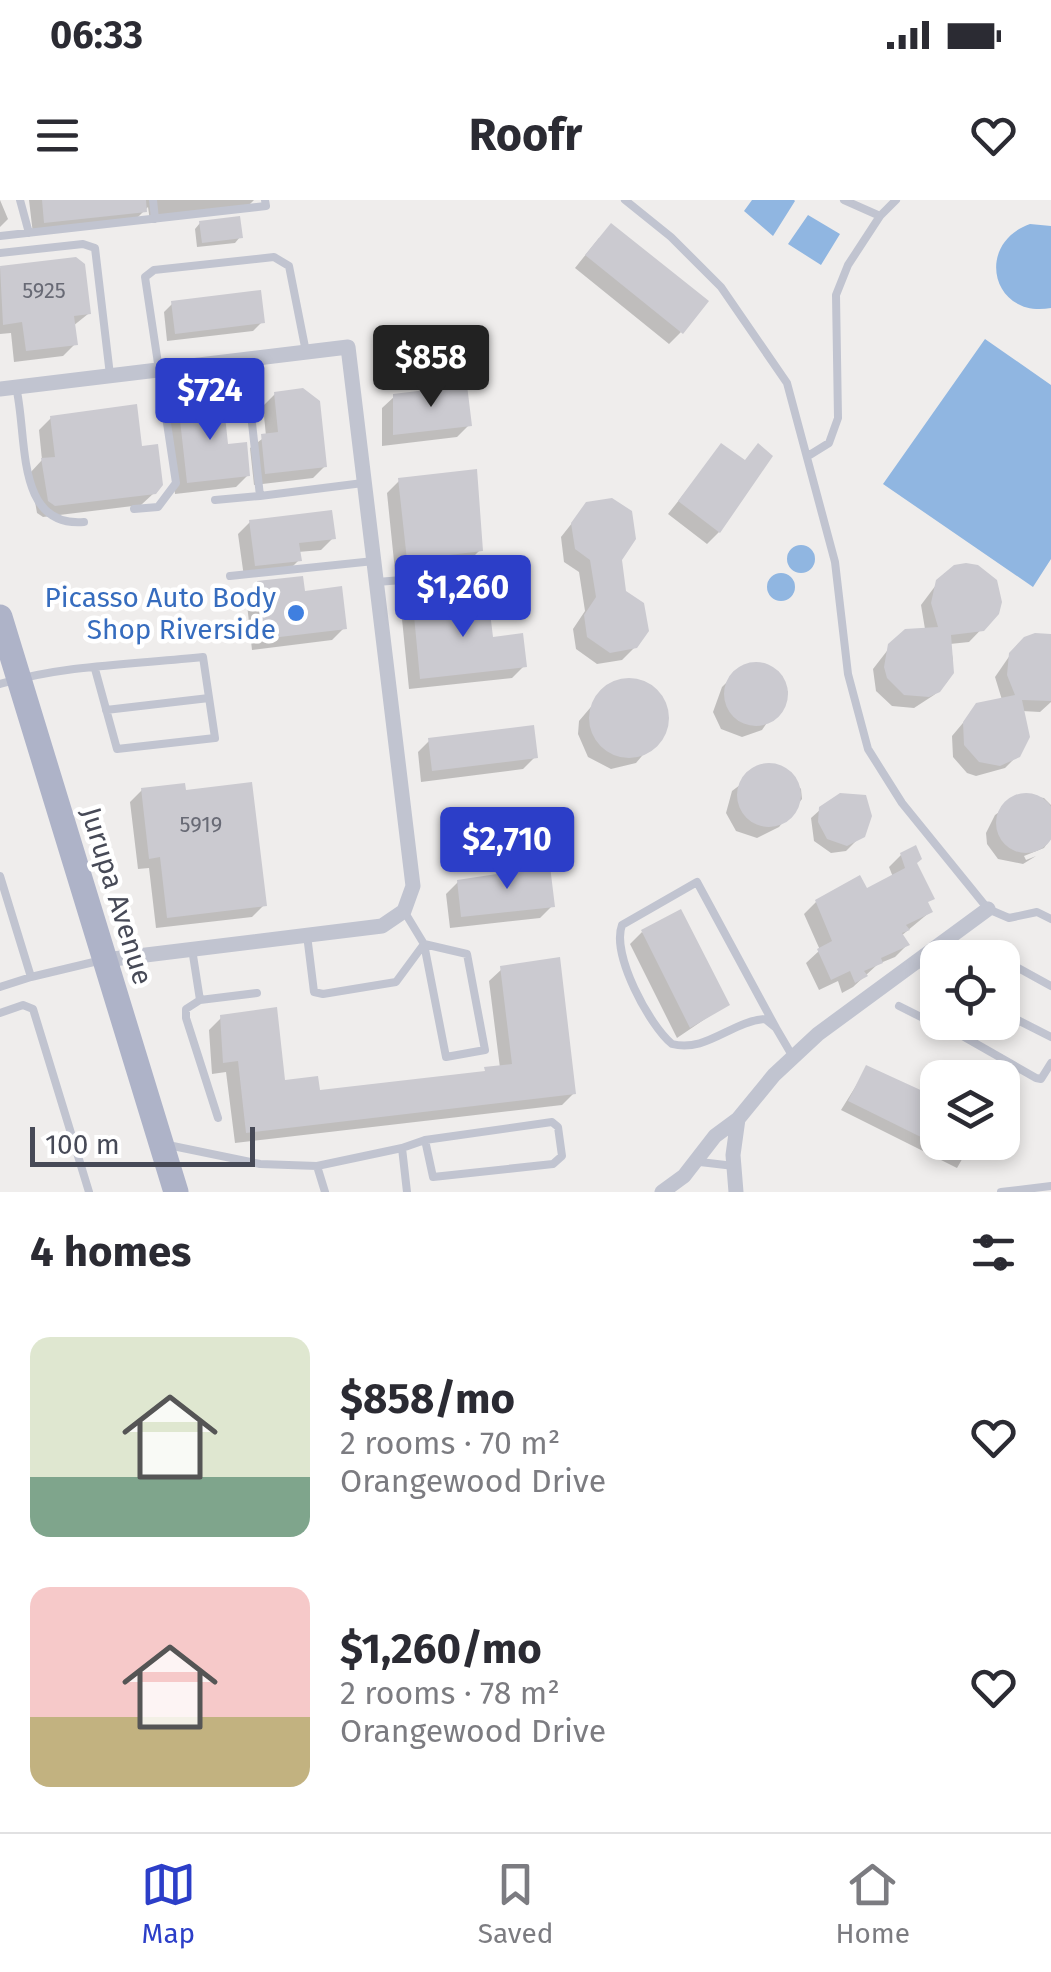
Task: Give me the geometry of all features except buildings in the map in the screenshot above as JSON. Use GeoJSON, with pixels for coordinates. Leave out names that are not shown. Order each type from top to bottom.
{"type":"FeatureCollection","features":[{"type":"Feature","properties":{"kind":"main road","name":"Jurupa Avenue"},"geometry":{"type":"LineString","coordinates":[[0,617],[9,681],[104,960],[176,1192]]}},
{"type":"Feature","properties":{"kind":"street"},"geometry":{"type":"LineString","coordinates":[[4,387],[348,346],[413,886],[404,912],[382,926],[104,960]]}},
{"type":"Feature","properties":{"kind":"street"},"geometry":{"type":"LineString","coordinates":[[662,1192],[695,1162],[715,1136],[738,1119],[793,1057],[988,909]]}},
{"type":"Feature","properties":{"kind":"street"},"geometry":{"type":"LineString","coordinates":[[736,1192],[738,1119]]}},
{"type":"Feature","properties":{"kind":"lane"},"geometry":{"type":"LineString","coordinates":[[20,200],[30,233]]}},
{"type":"Feature","properties":{"kind":"lane"},"geometry":{"type":"LineString","coordinates":[[153,200],[155,218]]}},
{"type":"Feature","properties":{"kind":"lane"},"geometry":{"type":"LineString","coordinates":[[0,236],[266,206],[266,200]]}},
{"type":"Feature","properties":{"kind":"lane"},"geometry":{"type":"LineString","coordinates":[[625,200],[672,237],[721,287],[788,382],[835,562],[848,674],[868,749],[902,803],[988,909],[1010,918],[1038,912],[1051,918]]}},
{"type":"Feature","properties":{"kind":"lane"},"geometry":{"type":"LineString","coordinates":[[844,200],[880,216]]}},
{"type":"Feature","properties":{"kind":"lane"},"geometry":{"type":"LineString","coordinates":[[808,456],[829,443],[838,418],[836,295],[848,264],[880,216],[896,200]]}},
{"type":"Feature","properties":{"kind":"lane"},"geometry":{"type":"LineString","coordinates":[[0,253],[83,244],[95,248],[110,376]]}},
{"type":"Feature","properties":{"kind":"lane"},"geometry":{"type":"LineString","coordinates":[[134,509],[158,507],[176,483],[145,277],[154,270],[274,258],[289,266],[306,352]]}},
{"type":"Feature","properties":{"kind":"lane"},"geometry":{"type":"LineString","coordinates":[[244,359],[260,496]]}},
{"type":"Feature","properties":{"kind":"lane"},"geometry":{"type":"LineString","coordinates":[[4,387],[32,494],[41,511],[50,517],[84,522]]}},
{"type":"Feature","properties":{"kind":"lane"},"geometry":{"type":"LineString","coordinates":[[215,500],[364,483]]}},
{"type":"Feature","properties":{"kind":"lane"},"geometry":{"type":"LineString","coordinates":[[230,576],[374,560]]}},
{"type":"Feature","properties":{"kind":"lane"},"geometry":{"type":"LineString","coordinates":[[376,582],[489,573]]}},
{"type":"Feature","properties":{"kind":"lane"},"geometry":{"type":"LineString","coordinates":[[9,681],[95,668],[203,657],[215,738],[118,748],[95,668]]}},
{"type":"Feature","properties":{"kind":"lane"},"geometry":{"type":"LineString","coordinates":[[106,710],[209,698]]}},
{"type":"Feature","properties":{"kind":"lane"},"geometry":{"type":"LineString","coordinates":[[0,876],[31,977]]}},
{"type":"Feature","properties":{"kind":"lane"},"geometry":{"type":"LineString","coordinates":[[776,1028],[765,1019],[749,1020],[700,1044],[672,1044],[650,1015],[618,948],[622,926],[697,882],[793,1057]]}},
{"type":"Feature","properties":{"kind":"lane"},"geometry":{"type":"LineString","coordinates":[[404,912],[424,944],[446,1058],[485,1050],[467,954],[424,944]]}},
{"type":"Feature","properties":{"kind":"lane"},"geometry":{"type":"LineString","coordinates":[[307,935],[314,992],[323,994],[396,982],[424,944]]}},
{"type":"Feature","properties":{"kind":"lane"},"geometry":{"type":"LineString","coordinates":[[192,949],[200,1000]]}},
{"type":"Feature","properties":{"kind":"lane"},"geometry":{"type":"LineString","coordinates":[[0,987],[104,960]]}},
{"type":"Feature","properties":{"kind":"lane"},"geometry":{"type":"LineString","coordinates":[[916,962],[920,965]]}},
{"type":"Feature","properties":{"kind":"lane"},"geometry":{"type":"LineString","coordinates":[[1020,969],[1051,986]]}},
{"type":"Feature","properties":{"kind":"lane"},"geometry":{"type":"LineString","coordinates":[[218,1118],[186,1009],[200,1000],[257,993]]}},
{"type":"Feature","properties":{"kind":"lane"},"geometry":{"type":"LineString","coordinates":[[0,1013],[23,1005],[33,1009],[88,1192]]}},
{"type":"Feature","properties":{"kind":"lane"},"geometry":{"type":"LineString","coordinates":[[899,1006],[920,1016]]}},
{"type":"Feature","properties":{"kind":"lane"},"geometry":{"type":"LineString","coordinates":[[1020,1021],[1051,1037]]}},
{"type":"Feature","properties":{"kind":"lane"},"geometry":{"type":"LineString","coordinates":[[966,1040],[1036,1078],[1041,1078],[1051,1063]]}},
{"type":"Feature","properties":{"kind":"lane"},"geometry":{"type":"LineString","coordinates":[[162,1144],[260,1164],[316,1166],[424,1140],[552,1122],[558,1126],[562,1156],[553,1164],[434,1177],[429,1174],[424,1140]]}},
{"type":"Feature","properties":{"kind":"lane"},"geometry":{"type":"LineString","coordinates":[[402,1148],[408,1192]]}},
{"type":"Feature","properties":{"kind":"lane"},"geometry":{"type":"LineString","coordinates":[[695,1162],[709,1160],[734,1166]]}},
{"type":"Feature","properties":{"kind":"lane"},"geometry":{"type":"LineString","coordinates":[[316,1166],[325,1192]]}},
{"type":"Feature","properties":{"kind":"lane"},"geometry":{"type":"LineString","coordinates":[[1001,1192],[1051,1186]]}},
{"type":"Feature","properties":{"kind":"water"},"geometry":{"type":"Polygon","coordinates":[[[752,200],[795,201],[773,236],[744,211],[752,200]]]}},
{"type":"Feature","properties":{"kind":"water"},"geometry":{"type":"Polygon","coordinates":[[[808,215],[840,234],[821,265],[788,244],[808,215]]]}},
{"type":"Feature","properties":{"kind":"water"},"geometry":{"type":"Polygon","coordinates":[[[1030,224],[1051,226],[1051,308],[1031,308],[1015,302],[997,278],[996,262],[1001,247],[1012,234],[1030,224]]]}},
{"type":"Feature","properties":{"kind":"water"},"geometry":{"type":"Polygon","coordinates":[[[985,339],[1051,385],[1051,559],[1033,587],[883,484],[985,339]]]}},
{"type":"Feature","properties":{"kind":"water"},"geometry":{"type":"Polygon","coordinates":[[[801,545],[811,549],[815,559],[811,569],[801,573],[791,569],[787,559],[791,549],[801,545]]]}},
{"type":"Feature","properties":{"kind":"water"},"geometry":{"type":"Polygon","coordinates":[[[781,573],[791,577],[795,587],[791,597],[781,601],[771,597],[767,587],[771,577],[781,573]]]}},
{"type":"Feature","properties":{"kind":"place","name":"Picasso Auto Body Shop Riverside"},"geometry":{"type":"Point","coordinates":[296,613]}}]}
